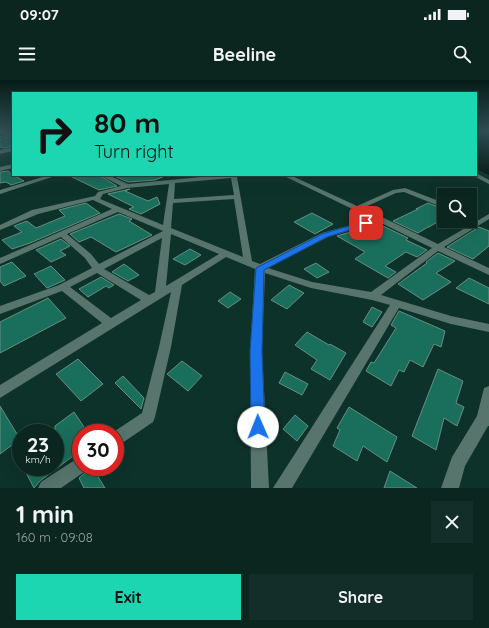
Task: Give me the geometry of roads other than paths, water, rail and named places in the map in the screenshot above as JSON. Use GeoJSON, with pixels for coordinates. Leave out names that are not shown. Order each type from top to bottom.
{"type":"FeatureCollection","features":[{"type":"Feature","properties":{"kind":"street"},"geometry":{"type":"LineString","coordinates":[[0,152],[12,149]]}},
{"type":"Feature","properties":{"kind":"street"},"geometry":{"type":"LineString","coordinates":[[0,169],[12,166]]}},
{"type":"Feature","properties":{"kind":"street"},"geometry":{"type":"LineString","coordinates":[[0,192],[52,176]]}},
{"type":"Feature","properties":{"kind":"street"},"geometry":{"type":"LineString","coordinates":[[105,176],[127,186]]}},
{"type":"Feature","properties":{"kind":"street"},"geometry":{"type":"LineString","coordinates":[[184,176],[193,179]]}},
{"type":"Feature","properties":{"kind":"street"},"geometry":{"type":"LineString","coordinates":[[0,228],[35,212],[98,197],[100,193],[127,186],[223,176]]}},
{"type":"Feature","properties":{"kind":"street"},"geometry":{"type":"LineString","coordinates":[[237,176],[237,197],[248,263]]}},
{"type":"Feature","properties":{"kind":"street"},"geometry":{"type":"LineString","coordinates":[[287,176],[358,208],[489,272]]}},
{"type":"Feature","properties":{"kind":"street"},"geometry":{"type":"LineString","coordinates":[[477,176],[489,182]]}},
{"type":"Feature","properties":{"kind":"street"},"geometry":{"type":"LineString","coordinates":[[160,293],[172,182]]}},
{"type":"Feature","properties":{"kind":"street"},"geometry":{"type":"LineString","coordinates":[[358,208],[395,191],[405,190],[437,203]]}},
{"type":"Feature","properties":{"kind":"street"},"geometry":{"type":"LineString","coordinates":[[98,197],[96,200],[167,231],[260,268],[311,285],[373,296],[450,320],[489,328]]}},
{"type":"Feature","properties":{"kind":"street"},"geometry":{"type":"LineString","coordinates":[[170,201],[237,197]]}},
{"type":"Feature","properties":{"kind":"street"},"geometry":{"type":"LineString","coordinates":[[0,261],[118,209]]}},
{"type":"Feature","properties":{"kind":"street"},"geometry":{"type":"LineString","coordinates":[[373,296],[438,247],[489,216]]}},
{"type":"Feature","properties":{"kind":"street"},"geometry":{"type":"LineString","coordinates":[[260,268],[325,235],[380,219]]}},
{"type":"Feature","properties":{"kind":"street"},"geometry":{"type":"LineString","coordinates":[[0,310],[63,287],[167,231]]}},
{"type":"Feature","properties":{"kind":"street"},"geometry":{"type":"LineString","coordinates":[[62,234],[88,256],[97,269],[149,300]]}},
{"type":"Feature","properties":{"kind":"street"},"geometry":{"type":"LineString","coordinates":[[0,392],[225,254]]}},
{"type":"Feature","properties":{"kind":"street"},"geometry":{"type":"LineString","coordinates":[[260,268],[256,351],[260,488]]}},
{"type":"Feature","properties":{"kind":"street"},"geometry":{"type":"LineString","coordinates":[[124,433],[148,416],[165,347],[178,282]]}},
{"type":"Feature","properties":{"kind":"street"},"geometry":{"type":"LineString","coordinates":[[63,287],[110,324]]}},
{"type":"Feature","properties":{"kind":"street"},"geometry":{"type":"LineString","coordinates":[[282,488],[396,304]]}},
{"type":"Feature","properties":{"kind":"street"},"geometry":{"type":"LineString","coordinates":[[450,488],[458,463],[486,419],[489,392]]}},
{"type":"Feature","properties":{"kind":"street"},"geometry":{"type":"LineString","coordinates":[[47,488],[72,470]]}}]}
